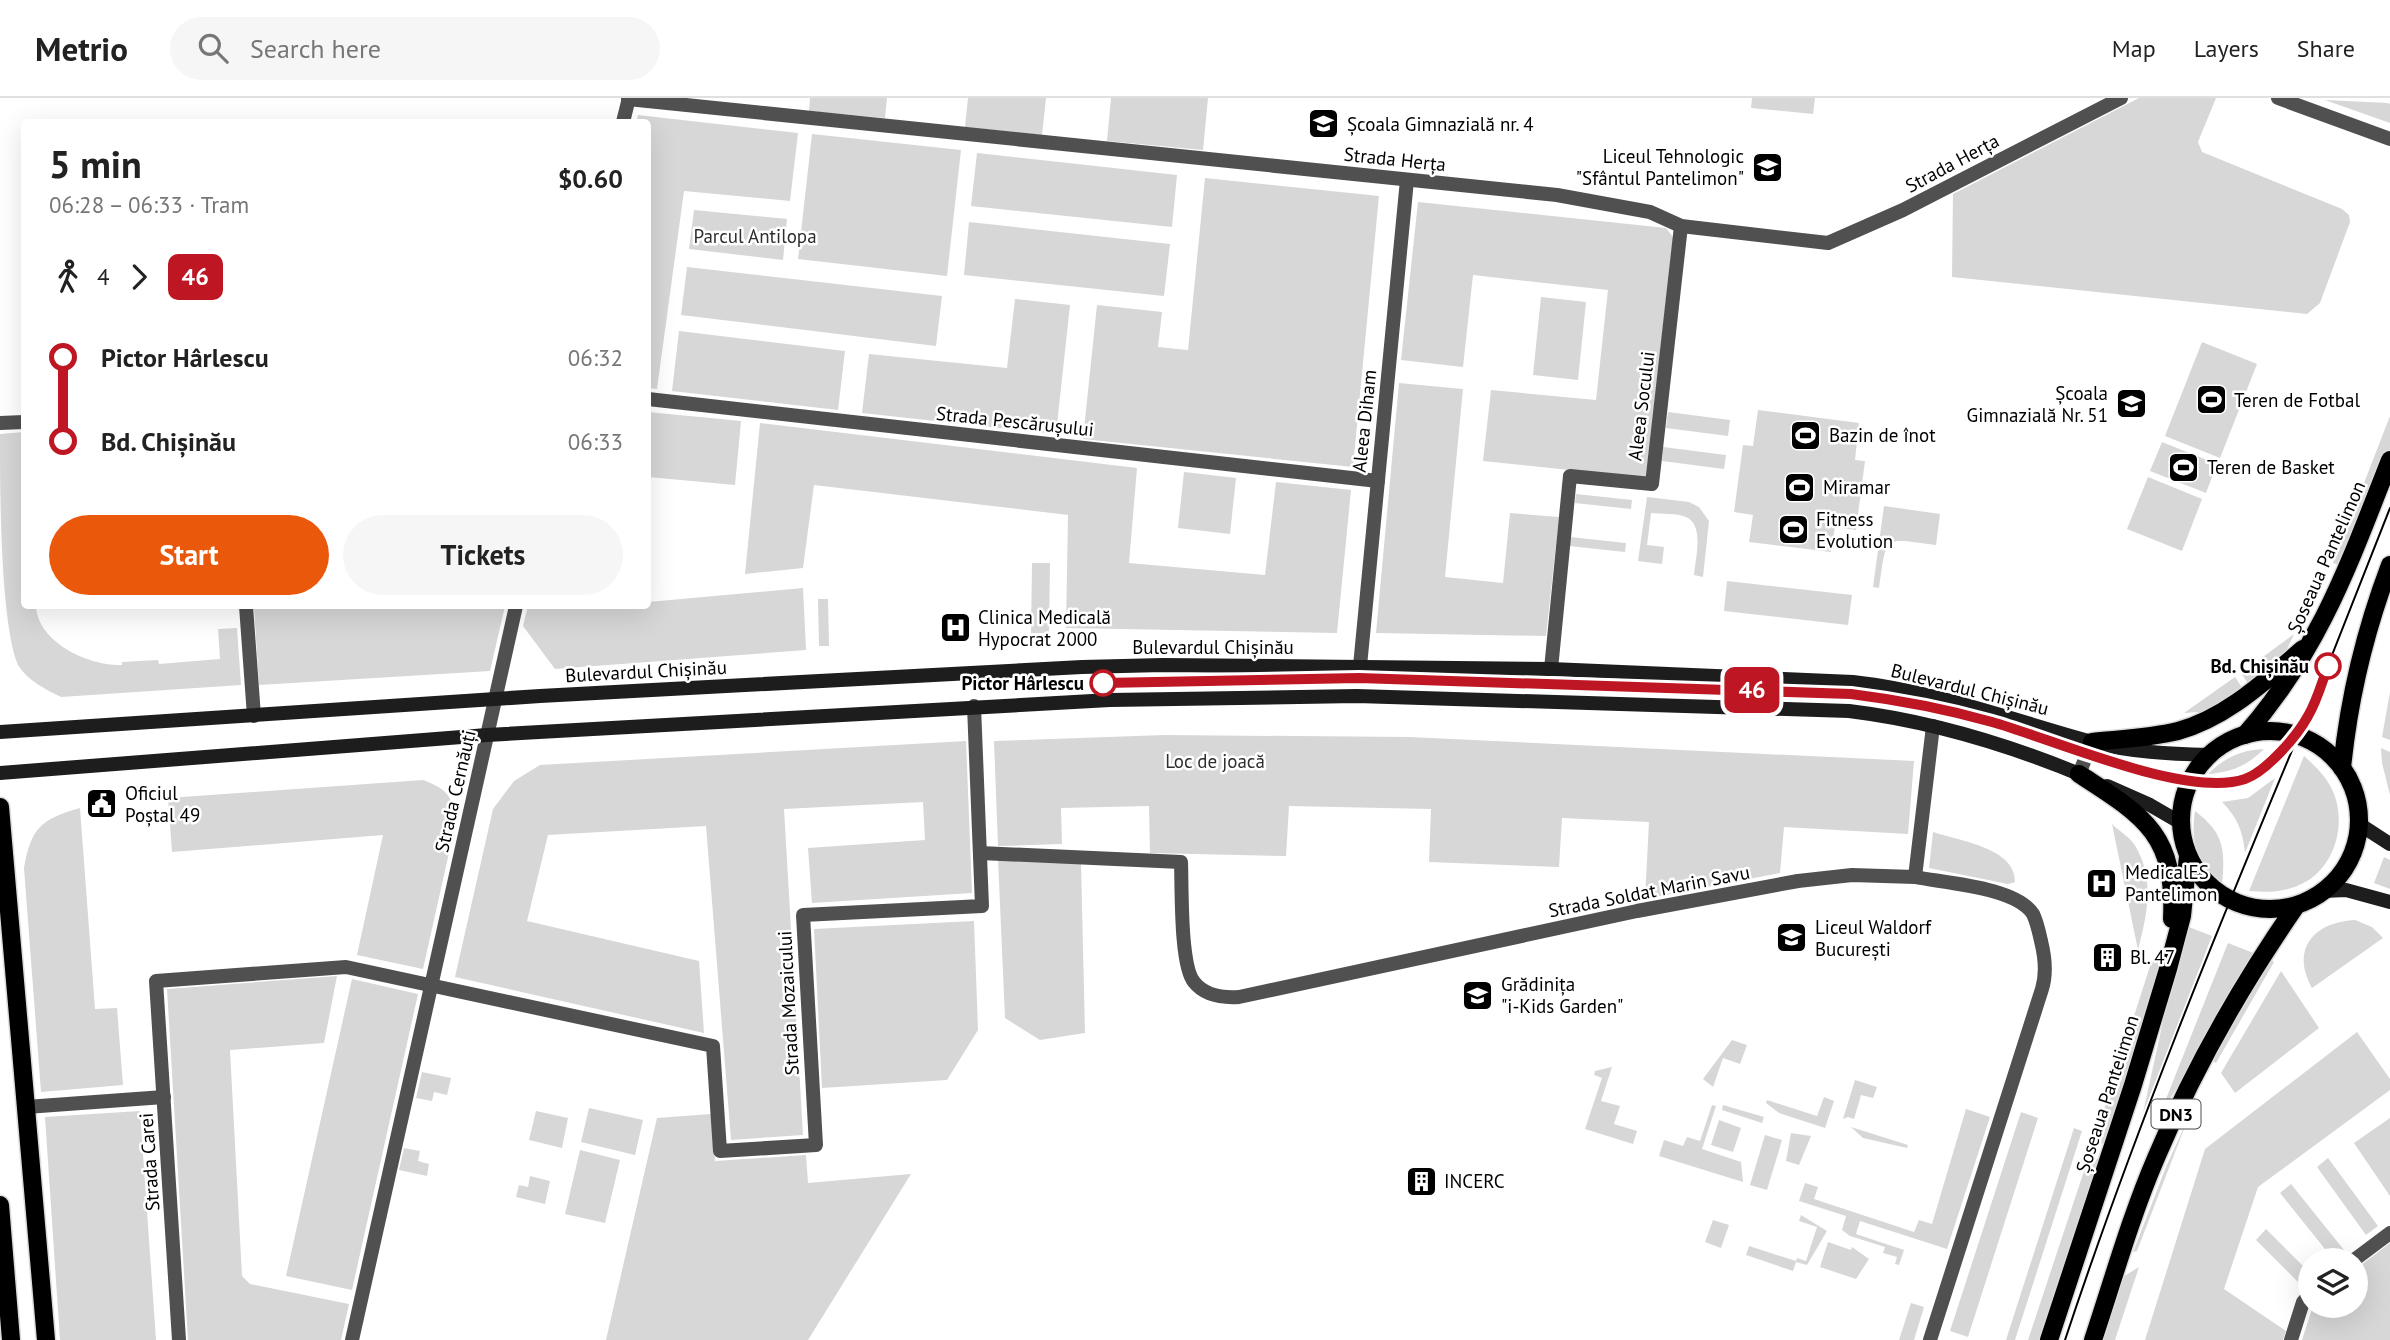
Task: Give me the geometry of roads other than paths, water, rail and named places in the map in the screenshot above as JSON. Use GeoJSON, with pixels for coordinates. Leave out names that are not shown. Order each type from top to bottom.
{"type":"FeatureCollection","features":[{"type":"Feature","properties":{"kind":"main road","name":"Șoseaua Pantelimon"},"geometry":{"type":"LineString","coordinates":[[2245,734],[2273,703],[2313,640],[2342,582],[2390,460]]}},
{"type":"Feature","properties":{"kind":"main road"},"geometry":{"type":"LineString","coordinates":[[2342,768],[2348,716],[2361,649],[2390,565]]}},
{"type":"Feature","properties":{"kind":"main road"},"geometry":{"type":"LineString","coordinates":[[2092,742],[2154,736],[2199,723],[2250,693],[2313,640]]}},
{"type":"Feature","properties":{"kind":"main road","name":"Bulevardul Chișinău"},"geometry":{"type":"LineString","coordinates":[[0,732],[1054,668],[1163,665],[1360,666],[1737,676],[1888,686],[1939,697],[2092,742],[2154,753],[2209,755]]}},
{"type":"Feature","properties":{"kind":"main road"},"geometry":{"type":"LineString","coordinates":[[0,773],[487,735],[974,706],[1159,698],[1357,696],[1849,711],[1883,715],[1933,726],[2007,748],[2079,774],[2150,805],[2181,823]]}},
{"type":"Feature","properties":{"kind":"main road","name":"DN3"},"geometry":{"type":"LineString","coordinates":[[2268,731],[2298,736],[2317,744],[2342,768],[2352,786],[2357,804],[2357,838],[2347,864],[2323,891],[2296,906],[2253,908],[2230,900],[2205,881],[2188,856],[2181,823],[2184,798],[2190,780],[2209,755],[2245,734],[2268,731]]}},
{"type":"Feature","properties":{"kind":"main road"},"geometry":{"type":"LineString","coordinates":[[2079,774],[2144,820],[2165,852],[2173,893],[2168,969]]}},
{"type":"Feature","properties":{"kind":"main road"},"geometry":{"type":"LineString","coordinates":[[0,807],[46,1340]]}},
{"type":"Feature","properties":{"kind":"main road"},"geometry":{"type":"LineString","coordinates":[[2359,824],[2390,844]]}},
{"type":"Feature","properties":{"kind":"main road","name":"Șoseaua Pantelimon"},"geometry":{"type":"LineString","coordinates":[[2049,1340],[2133,1085],[2168,969],[2182,916],[2188,856]]}},
{"type":"Feature","properties":{"kind":"main road"},"geometry":{"type":"LineString","coordinates":[[2323,891],[2346,890],[2390,902]]}},
{"type":"Feature","properties":{"kind":"main road","name":"DN3"},"geometry":{"type":"LineString","coordinates":[[2093,1340],[2154,1161],[2172,1122],[2260,961],[2296,906]]}},
{"type":"Feature","properties":{"kind":"main road"},"geometry":{"type":"LineString","coordinates":[[0,1205],[10,1340]]}},
{"type":"Feature","properties":{"kind":"street","name":"Strada Herța"},"geometry":{"type":"LineString","coordinates":[[629,99],[1582,200],[1650,212],[1681,226],[1828,243],[1903,211],[2121,98]]}},
{"type":"Feature","properties":{"kind":"street"},"geometry":{"type":"LineString","coordinates":[[2278,98],[2390,139]]}},
{"type":"Feature","properties":{"kind":"street"},"geometry":{"type":"LineString","coordinates":[[624,119],[629,99]]}},
{"type":"Feature","properties":{"kind":"street","name":"Aleea Diham"},"geometry":{"type":"LineString","coordinates":[[1360,666],[1407,180]]}},
{"type":"Feature","properties":{"kind":"street","name":"Aleea Socului"},"geometry":{"type":"LineString","coordinates":[[1551,669],[1570,477],[1652,484],[1681,226]]}},
{"type":"Feature","properties":{"kind":"street","name":"Strada Pescărușului"},"geometry":{"type":"LineString","coordinates":[[651,399],[1378,481]]}},
{"type":"Feature","properties":{"kind":"street"},"geometry":{"type":"LineString","coordinates":[[0,424],[21,422]]}},
{"type":"Feature","properties":{"kind":"street"},"geometry":{"type":"LineString","coordinates":[[247,609],[254,716]]}},
{"type":"Feature","properties":{"kind":"street","name":"Strada Cernăuți"},"geometry":{"type":"LineString","coordinates":[[352,1340],[515,609]]}},
{"type":"Feature","properties":{"kind":"street"},"geometry":{"type":"LineString","coordinates":[[974,706],[980,853]]}},
{"type":"Feature","properties":{"kind":"street"},"geometry":{"type":"LineString","coordinates":[[1915,877],[1933,726]]}},
{"type":"Feature","properties":{"kind":"street"},"geometry":{"type":"LineString","coordinates":[[2079,774],[2092,742]]}},
{"type":"Feature","properties":{"kind":"street","name":"Strada Soldat Marin Savu"},"geometry":{"type":"LineString","coordinates":[[980,853],[1181,862],[1185,953],[1189,975],[1195,984],[1214,995],[1227,998],[1637,911],[1791,882],[1852,875],[1915,877],[2004,895],[2021,903],[2033,914],[2039,931],[2045,971],[2035,1013],[1930,1340]]}},
{"type":"Feature","properties":{"kind":"street","name":"Strada Mozaicului"},"geometry":{"type":"LineString","coordinates":[[431,985],[713,1046],[720,1151],[816,1144],[803,915],[982,906],[980,853]]}},
{"type":"Feature","properties":{"kind":"street","name":"Strada Carei"},"geometry":{"type":"LineString","coordinates":[[179,1340],[156,981],[346,967],[431,985]]}},
{"type":"Feature","properties":{"kind":"street"},"geometry":{"type":"LineString","coordinates":[[26,1107],[164,1097]]}},
{"type":"Feature","properties":{"kind":"street"},"geometry":{"type":"LineString","coordinates":[[2368,1250],[2390,1233]]}},
{"type":"Feature","properties":{"kind":"street"},"geometry":{"type":"LineString","coordinates":[[2291,1340],[2298,1318]]}},
{"type":"Feature","properties":{"kind":"tram line"},"geometry":{"type":"LineString","coordinates":[[2065,1340],[2118,1187],[2176,1036],[2308,716],[2390,508]]}},
{"type":"Feature","properties":{"kind":"tram line","name":"46"},"geometry":{"type":"LineString","coordinates":[[1103,683],[1359,678],[1851,694],[1897,699],[1976,717],[2161,776],[2224,783],[2246,778],[2275,758],[2308,716],[2328,666]]}},
{"type":"Feature","properties":{"kind":"place","name":"Școala Gimnazială nr. 4"},"geometry":{"type":"Point","coordinates":[1324,124]}},
{"type":"Feature","properties":{"kind":"place","name":"Liceul Tehnologic \"Sfântul Pantelimon\""},"geometry":{"type":"Point","coordinates":[1767,167]}},
{"type":"Feature","properties":{"kind":"place","name":"Teren de Fotbal"},"geometry":{"type":"Point","coordinates":[2211,400]}},
{"type":"Feature","properties":{"kind":"place","name":"Școala Gimnazială Nr. 51"},"geometry":{"type":"Point","coordinates":[2131,404]}},
{"type":"Feature","properties":{"kind":"place","name":"Bazin de înot"},"geometry":{"type":"Point","coordinates":[1806,435]}},
{"type":"Feature","properties":{"kind":"place","name":"Teren de Basket"},"geometry":{"type":"Point","coordinates":[2184,467]}},
{"type":"Feature","properties":{"kind":"place","name":"Miramar"},"geometry":{"type":"Point","coordinates":[1800,487]}},
{"type":"Feature","properties":{"kind":"place","name":"Fitness Evolution"},"geometry":{"type":"Point","coordinates":[1793,530]}},
{"type":"Feature","properties":{"kind":"place","name":"Clinica Medicală Hypocrat 2000"},"geometry":{"type":"Point","coordinates":[955,628]}},
{"type":"Feature","properties":{"kind":"place","name":"Bd. Chișinău"},"geometry":{"type":"Point","coordinates":[2328,666]}},
{"type":"Feature","properties":{"kind":"place","name":"Pictor Hârlescu"},"geometry":{"type":"Point","coordinates":[1103,683]}},
{"type":"Feature","properties":{"kind":"place","name":"Oficiul Poștal 49"},"geometry":{"type":"Point","coordinates":[102,804]}},
{"type":"Feature","properties":{"kind":"place","name":"MedicalES Pantelimon"},"geometry":{"type":"Point","coordinates":[2102,883]}},
{"type":"Feature","properties":{"kind":"place","name":"Liceul Waldorf București"},"geometry":{"type":"Point","coordinates":[1792,938]}},
{"type":"Feature","properties":{"kind":"place","name":"Bl. 47"},"geometry":{"type":"Point","coordinates":[2107,957]}},
{"type":"Feature","properties":{"kind":"place","name":"Grădinița \"i-Kids Garden\""},"geometry":{"type":"Point","coordinates":[1478,995]}},
{"type":"Feature","properties":{"kind":"place","name":"INCERC"},"geometry":{"type":"Point","coordinates":[1421,1181]}},
{"type":"Feature","properties":{"kind":"park label","name":"Parcul Antilopa"},"geometry":{"type":"Point","coordinates":[755,236]}},
{"type":"Feature","properties":{"kind":"park label","name":"Loc de joacă"},"geometry":{"type":"Point","coordinates":[1215,761]}}]}
